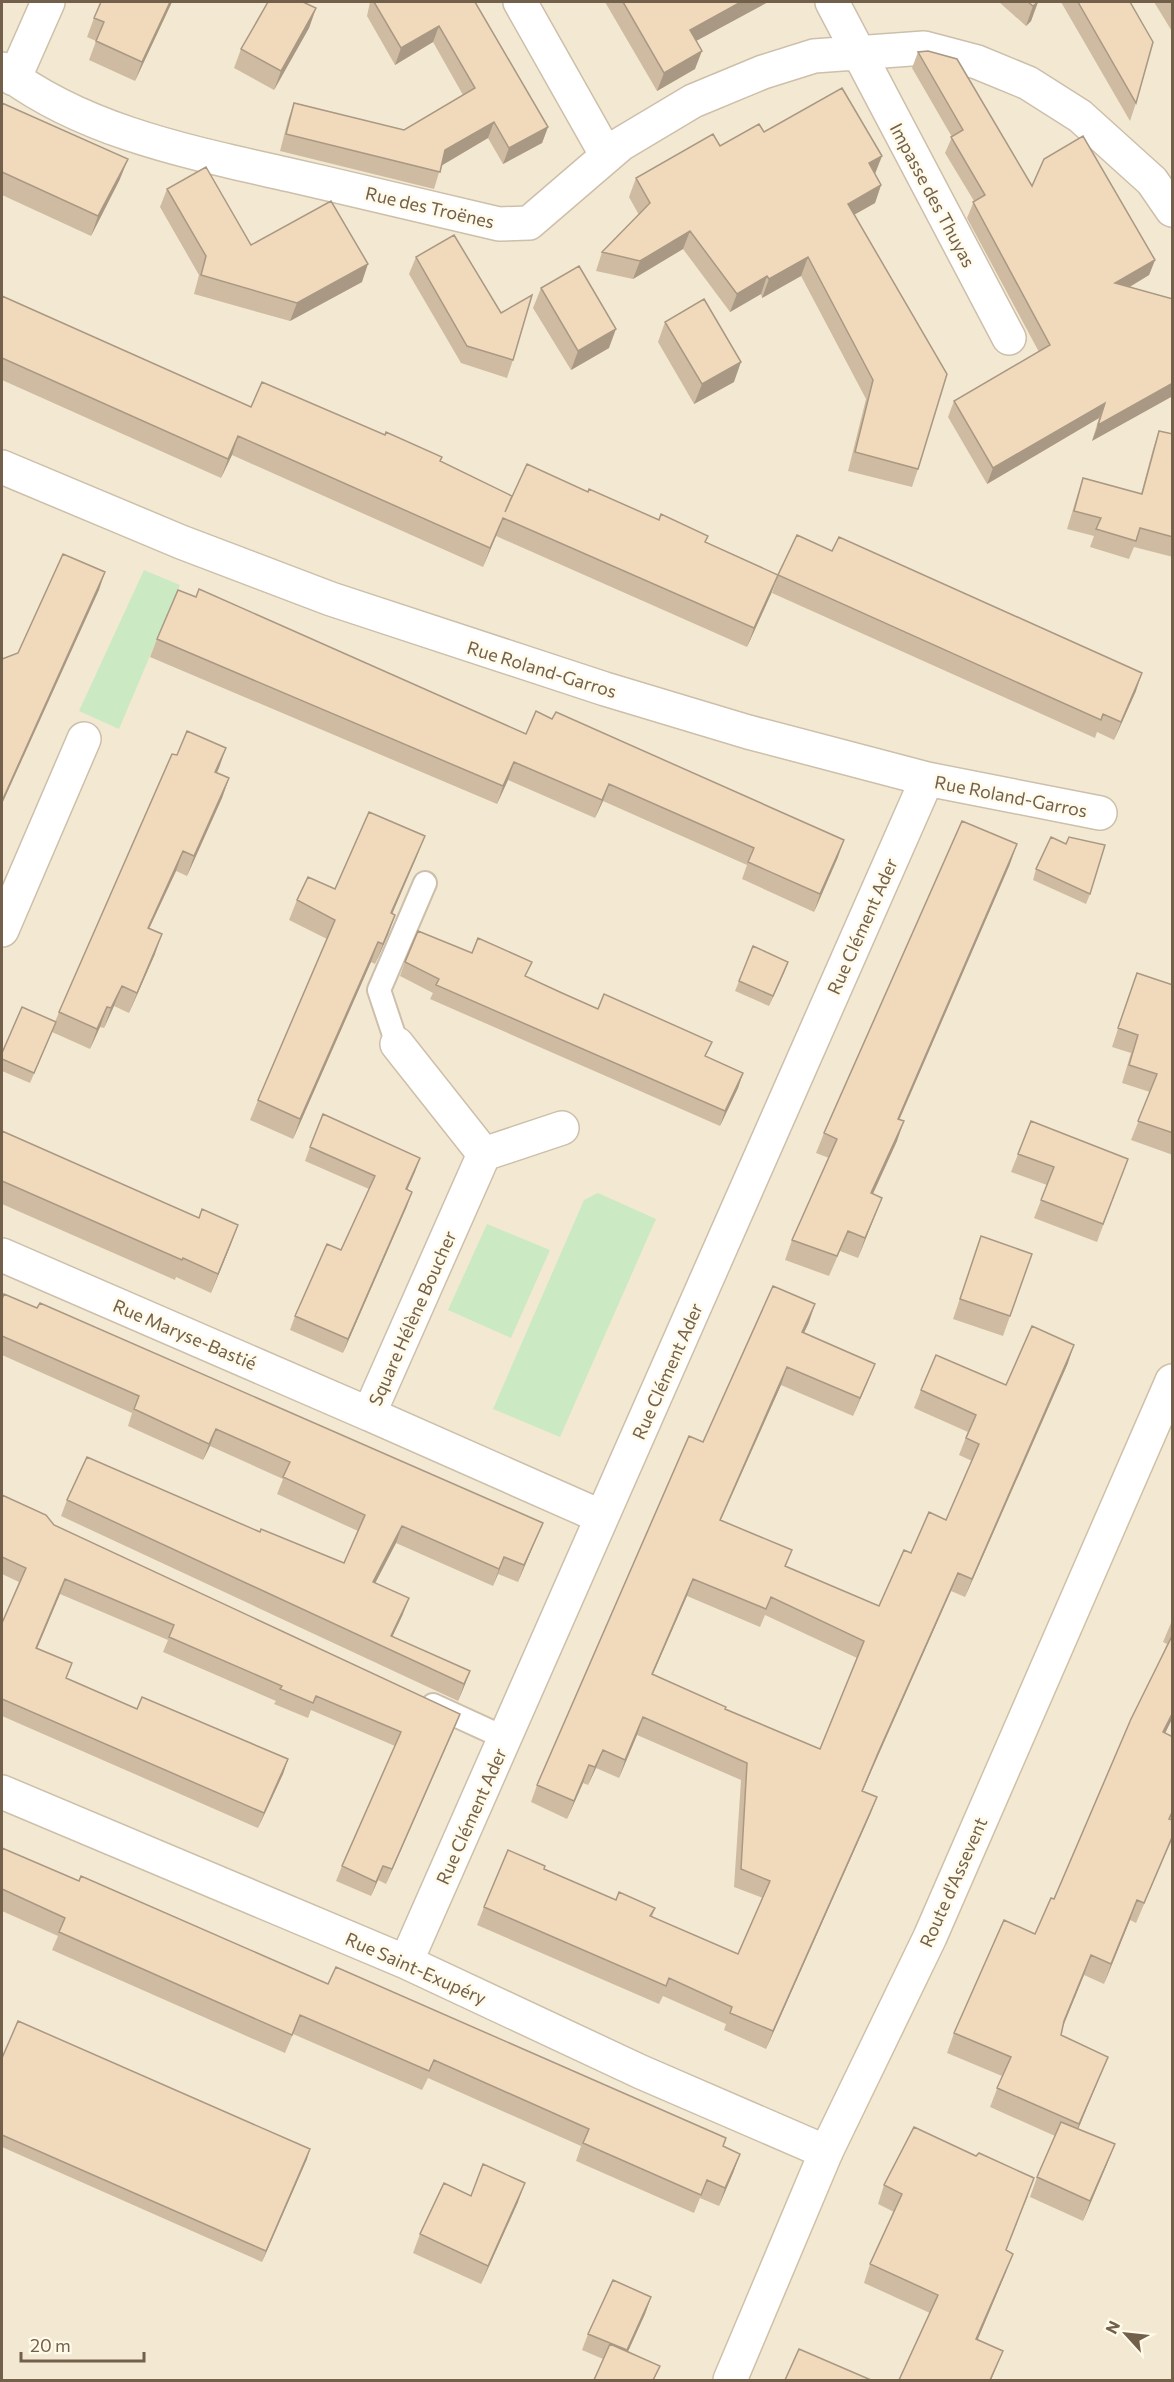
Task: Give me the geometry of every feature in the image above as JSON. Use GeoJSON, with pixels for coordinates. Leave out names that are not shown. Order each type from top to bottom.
{"type":"FeatureCollection","features":[{"type":"Feature","properties":{"kind":"street"},"geometry":{"type":"LineString","coordinates":[[8,74],[48,2]]}},
{"type":"Feature","properties":{"kind":"street"},"geometry":{"type":"LineString","coordinates":[[520,2],[607,156]]}},
{"type":"Feature","properties":{"kind":"street","name":"Impasse des Thuyas"},"geometry":{"type":"LineString","coordinates":[[832,2],[856,52],[1009,338]]}},
{"type":"Feature","properties":{"kind":"street","name":"Rue des Troënes"},"geometry":{"type":"LineString","coordinates":[[8,74],[66,108],[200,155],[499,224],[529,223],[621,144],[693,101],[763,72],[814,56],[924,48],[977,62],[1028,83],[1080,116],[1152,181],[1173,210]]}},
{"type":"Feature","properties":{"kind":"street","name":"Rue Roland-Garros"},"geometry":{"type":"LineString","coordinates":[[2,466],[181,542],[425,632],[748,732],[927,779],[1100,813]]}},
{"type":"Feature","properties":{"kind":"street"},"geometry":{"type":"LineString","coordinates":[[2,930],[84,739]]}},
{"type":"Feature","properties":{"kind":"street","name":"Rue Clément Ader"},"geometry":{"type":"LineString","coordinates":[[406,1962],[927,779]]}},
{"type":"Feature","properties":{"kind":"street"},"geometry":{"type":"LineString","coordinates":[[397,1044],[484,1154],[562,1128]]}},
{"type":"Feature","properties":{"kind":"street","name":"Square Hélène Boucher"},"geometry":{"type":"LineString","coordinates":[[484,1154],[369,1414],[602,1517]]}},
{"type":"Feature","properties":{"kind":"street","name":"Rue Maryse-Bastié"},"geometry":{"type":"LineString","coordinates":[[2,1255],[369,1414]]}},
{"type":"Feature","properties":{"kind":"street","name":"Route d'Assevent"},"geometry":{"type":"LineString","coordinates":[[730,2380],[826,2152],[930,1937],[1173,1381]]}},
{"type":"Feature","properties":{"kind":"street","name":"Rue Saint-Exupéry"},"geometry":{"type":"LineString","coordinates":[[2,1792],[406,1962],[641,2072],[826,2152]]}},
{"type":"Feature","properties":{"kind":"lane"},"geometry":{"type":"LineString","coordinates":[[397,1044],[379,990],[425,883]]}},
{"type":"Feature","properties":{"kind":"lane"},"geometry":{"type":"LineString","coordinates":[[414,1697],[505,1738]]}},
{"type":"Feature","properties":{"kind":"shaded area"},"geometry":{"type":"Polygon","coordinates":[[[2,2],[1172,2],[1172,2380],[2,2380],[2,2]]]}},
{"type":"Feature","properties":{"kind":"green space"},"geometry":{"type":"Polygon","coordinates":[[[144,570],[180,585],[119,729],[79,711],[144,570]]]}},
{"type":"Feature","properties":{"kind":"green space"},"geometry":{"type":"Polygon","coordinates":[[[598,1193],[656,1219],[560,1437],[493,1409],[584,1200],[598,1193]]]}},
{"type":"Feature","properties":{"kind":"green space"},"geometry":{"type":"Polygon","coordinates":[[[487,1224],[550,1250],[511,1338],[448,1310],[487,1224]]]}},
{"type":"Feature","properties":{"kind":"building"},"geometry":{"type":"Polygon","coordinates":[[[101,2],[170,2],[142,62],[96,41],[104,22],[94,18],[101,2]]]}},
{"type":"Feature","properties":{"kind":"building"},"geometry":{"type":"Polygon","coordinates":[[[268,2],[303,2],[316,8],[281,71],[241,49],[268,2]]]}},
{"type":"Feature","properties":{"kind":"building"},"geometry":{"type":"Polygon","coordinates":[[[374,2],[475,2],[548,127],[509,148],[494,122],[445,150],[440,172],[286,134],[294,103],[404,130],[475,88],[439,26],[401,48],[374,2]]]}},
{"type":"Feature","properties":{"kind":"building"},"geometry":{"type":"Polygon","coordinates":[[[623,2],[741,2],[690,30],[702,51],[664,73],[623,2]]]}},
{"type":"Feature","properties":{"kind":"building"},"geometry":{"type":"Polygon","coordinates":[[[1078,2],[1130,2],[1153,42],[1136,103],[1078,2]]]}},
{"type":"Feature","properties":{"kind":"building"},"geometry":{"type":"Polygon","coordinates":[[[928,51],[957,59],[1032,186],[1044,159],[1083,136],[1155,260],[1115,283],[1173,299],[1173,383],[1098,425],[1105,403],[993,468],[954,401],[1050,345],[973,202],[985,195],[951,137],[963,130],[918,52],[928,51]]]}},
{"type":"Feature","properties":{"kind":"building"},"geometry":{"type":"Polygon","coordinates":[[[842,88],[882,156],[869,163],[881,185],[848,204],[947,374],[918,469],[855,452],[873,380],[808,257],[769,279],[767,276],[737,294],[690,231],[640,261],[602,252],[650,203],[636,178],[713,134],[720,146],[759,124],[764,132],[842,88]]]}},
{"type":"Feature","properties":{"kind":"building"},"geometry":{"type":"Polygon","coordinates":[[[2,103],[128,159],[98,216],[2,172],[2,103]]]}},
{"type":"Feature","properties":{"kind":"building"},"geometry":{"type":"Polygon","coordinates":[[[206,167],[251,245],[331,201],[368,264],[297,303],[201,275],[206,256],[167,189],[206,167]]]}},
{"type":"Feature","properties":{"kind":"building"},"geometry":{"type":"Polygon","coordinates":[[[454,235],[501,313],[532,295],[513,360],[467,346],[416,257],[454,235]]]}},
{"type":"Feature","properties":{"kind":"building"},"geometry":{"type":"Polygon","coordinates":[[[579,266],[616,329],[578,351],[541,288],[579,266]]]}},
{"type":"Feature","properties":{"kind":"building"},"geometry":{"type":"Polygon","coordinates":[[[2,296],[251,407],[262,382],[385,435],[386,432],[442,457],[440,461],[512,496],[505,512],[527,464],[588,492],[589,489],[659,520],[661,514],[708,536],[705,542],[778,575],[754,628],[503,518],[490,548],[238,436],[228,459],[2,358],[2,296]]]}},
{"type":"Feature","properties":{"kind":"building"},"geometry":{"type":"Polygon","coordinates":[[[704,299],[741,362],[702,384],[665,322],[704,299]]]}},
{"type":"Feature","properties":{"kind":"building"},"geometry":{"type":"Polygon","coordinates":[[[1159,431],[1173,434],[1173,537],[1140,528],[1136,541],[1096,529],[1101,518],[1074,511],[1083,478],[1142,494],[1159,431]]]}},
{"type":"Feature","properties":{"kind":"building"},"geometry":{"type":"Polygon","coordinates":[[[797,535],[832,551],[839,537],[1142,673],[1121,722],[1103,714],[1101,720],[778,575],[797,535]]]}},
{"type":"Feature","properties":{"kind":"building"},"geometry":{"type":"Polygon","coordinates":[[[63,554],[105,572],[2,801],[2,659],[18,653],[63,554]]]}},
{"type":"Feature","properties":{"kind":"building"},"geometry":{"type":"Polygon","coordinates":[[[199,589],[526,734],[536,711],[552,719],[556,712],[844,840],[820,894],[748,862],[754,848],[609,784],[602,800],[514,762],[503,786],[157,639],[178,590],[196,597],[199,589]]]}},
{"type":"Feature","properties":{"kind":"building"},"geometry":{"type":"Polygon","coordinates":[[[187,731],[226,748],[215,772],[229,778],[194,856],[183,851],[148,928],[162,934],[137,993],[122,986],[111,1008],[107,1007],[97,1029],[59,1012],[172,754],[177,755],[187,731]]]}},
{"type":"Feature","properties":{"kind":"building"},"geometry":{"type":"Polygon","coordinates":[[[369,812],[425,836],[391,913],[395,915],[383,944],[378,942],[300,1119],[258,1100],[335,920],[297,900],[308,877],[335,889],[369,812]]]}},
{"type":"Feature","properties":{"kind":"building"},"geometry":{"type":"Polygon","coordinates":[[[962,821],[1017,844],[898,1119],[904,1121],[871,1193],[882,1198],[865,1238],[848,1231],[837,1256],[792,1240],[837,1139],[824,1133],[962,821]]]}},
{"type":"Feature","properties":{"kind":"building"},"geometry":{"type":"Polygon","coordinates":[[[1051,837],[1066,844],[1069,837],[1105,845],[1090,894],[1036,869],[1051,837]]]}},
{"type":"Feature","properties":{"kind":"building"},"geometry":{"type":"Polygon","coordinates":[[[418,931],[472,953],[478,938],[532,962],[525,976],[598,1009],[604,994],[712,1042],[705,1056],[743,1073],[725,1111],[436,985],[439,979],[405,962],[418,931]]]}},
{"type":"Feature","properties":{"kind":"building"},"geometry":{"type":"Polygon","coordinates":[[[753,946],[788,962],[773,996],[739,981],[753,946]]]}},
{"type":"Feature","properties":{"kind":"building"},"geometry":{"type":"Polygon","coordinates":[[[1137,973],[1173,985],[1173,1133],[1138,1121],[1157,1074],[1129,1065],[1138,1035],[1118,1028],[1137,973]]]}},
{"type":"Feature","properties":{"kind":"building"},"geometry":{"type":"Polygon","coordinates":[[[22,1007],[56,1022],[34,1073],[2,1059],[2,1053],[22,1007]]]}},
{"type":"Feature","properties":{"kind":"building"},"geometry":{"type":"Polygon","coordinates":[[[323,1114],[420,1158],[406,1189],[412,1192],[348,1339],[295,1316],[327,1244],[341,1250],[375,1176],[310,1147],[323,1114]]]}},
{"type":"Feature","properties":{"kind":"building"},"geometry":{"type":"Polygon","coordinates":[[[1031,1121],[1128,1159],[1103,1224],[1041,1200],[1054,1167],[1018,1154],[1031,1121]]]}},
{"type":"Feature","properties":{"kind":"building"},"geometry":{"type":"Polygon","coordinates":[[[2,1131],[199,1218],[202,1209],[238,1225],[218,1274],[2,1181],[2,1131]]]}},
{"type":"Feature","properties":{"kind":"building"},"geometry":{"type":"Polygon","coordinates":[[[981,1236],[1032,1254],[1010,1316],[960,1299],[981,1236]]]}},
{"type":"Feature","properties":{"kind":"building"},"geometry":{"type":"Polygon","coordinates":[[[773,1286],[815,1304],[802,1332],[875,1364],[860,1398],[787,1367],[720,1520],[792,1550],[785,1566],[879,1606],[904,1550],[911,1553],[929,1512],[946,1520],[979,1444],[966,1438],[976,1415],[921,1390],[936,1355],[1006,1385],[1032,1326],[1074,1345],[972,1579],[958,1573],[878,1753],[862,1791],[877,1797],[773,2031],[730,2013],[732,2007],[669,1978],[666,1986],[484,1907],[508,1850],[545,1866],[544,1869],[616,1900],[619,1892],[655,1908],[650,1916],[738,1954],[770,1881],[741,1869],[747,1763],[643,1717],[625,1760],[603,1750],[595,1767],[589,1765],[574,1801],[537,1785],[689,1436],[703,1442],[773,1286]],[[693,1579],[652,1674],[726,1707],[725,1709],[820,1749],[864,1641],[771,1597],[766,1609],[693,1579]]]}},
{"type":"Feature","properties":{"kind":"building"},"geometry":{"type":"Polygon","coordinates":[[[4,1294],[37,1308],[40,1303],[543,1523],[524,1565],[504,1557],[499,1569],[402,1526],[373,1582],[409,1598],[391,1636],[470,1671],[464,1684],[67,1500],[87,1457],[260,1532],[261,1529],[344,1563],[365,1515],[283,1477],[290,1462],[216,1429],[209,1444],[134,1409],[139,1396],[2,1336],[4,1294]]]}},
{"type":"Feature","properties":{"kind":"building"},"geometry":{"type":"Polygon","coordinates":[[[2,1495],[46,1515],[54,1525],[460,1714],[392,1869],[383,1866],[376,1882],[342,1866],[401,1732],[316,1696],[313,1703],[280,1689],[282,1686],[169,1637],[174,1625],[65,1579],[36,1648],[72,1663],[66,1678],[137,1709],[142,1697],[288,1759],[264,1813],[2,1699],[2,1623],[26,1568],[2,1557],[2,1495]]]}},
{"type":"Feature","properties":{"kind":"building"},"geometry":{"type":"Polygon","coordinates":[[[1173,1634],[1173,1712],[1163,1732],[1173,1737],[1173,1810],[1169,1819],[1173,1820],[1173,1835],[1144,1903],[1137,1900],[1111,1964],[1091,1955],[1064,2021],[1061,2035],[1108,2057],[1079,2124],[997,2088],[1011,2057],[954,2033],[1004,1920],[1035,1934],[1051,1898],[1054,1899],[1131,1719],[1173,1634]]]}},
{"type":"Feature","properties":{"kind":"building"},"geometry":{"type":"Polygon","coordinates":[[[2,1848],[79,1881],[81,1876],[328,1984],[336,1967],[726,2138],[723,2146],[740,2154],[725,2188],[707,2180],[701,2195],[583,2143],[589,2129],[434,2060],[429,2071],[300,2015],[292,2035],[59,1932],[65,1918],[2,1889],[2,1848]]]}},
{"type":"Feature","properties":{"kind":"building"},"geometry":{"type":"Polygon","coordinates":[[[18,2021],[310,2149],[266,2251],[2,2135],[2,2058],[18,2021]]]}},
{"type":"Feature","properties":{"kind":"building"},"geometry":{"type":"Polygon","coordinates":[[[1061,2122],[1115,2144],[1090,2201],[1037,2177],[1061,2122]]]}},
{"type":"Feature","properties":{"kind":"building"},"geometry":{"type":"Polygon","coordinates":[[[914,2127],[976,2156],[979,2153],[1034,2178],[1006,2250],[1013,2254],[976,2339],[1003,2351],[990,2380],[899,2380],[938,2295],[870,2264],[902,2194],[884,2185],[914,2127]]]}},
{"type":"Feature","properties":{"kind":"building"},"geometry":{"type":"Polygon","coordinates":[[[483,2164],[525,2183],[488,2266],[420,2234],[444,2183],[471,2196],[483,2164]]]}},
{"type":"Feature","properties":{"kind":"building"},"geometry":{"type":"Polygon","coordinates":[[[613,2280],[651,2297],[627,2350],[588,2334],[613,2280]]]}},
{"type":"Feature","properties":{"kind":"building"},"geometry":{"type":"Polygon","coordinates":[[[610,2344],[660,2366],[653,2380],[594,2380],[610,2344]]]}},
{"type":"Feature","properties":{"kind":"building"},"geometry":{"type":"Polygon","coordinates":[[[799,2349],[871,2380],[785,2380],[799,2349]]]}}]}
